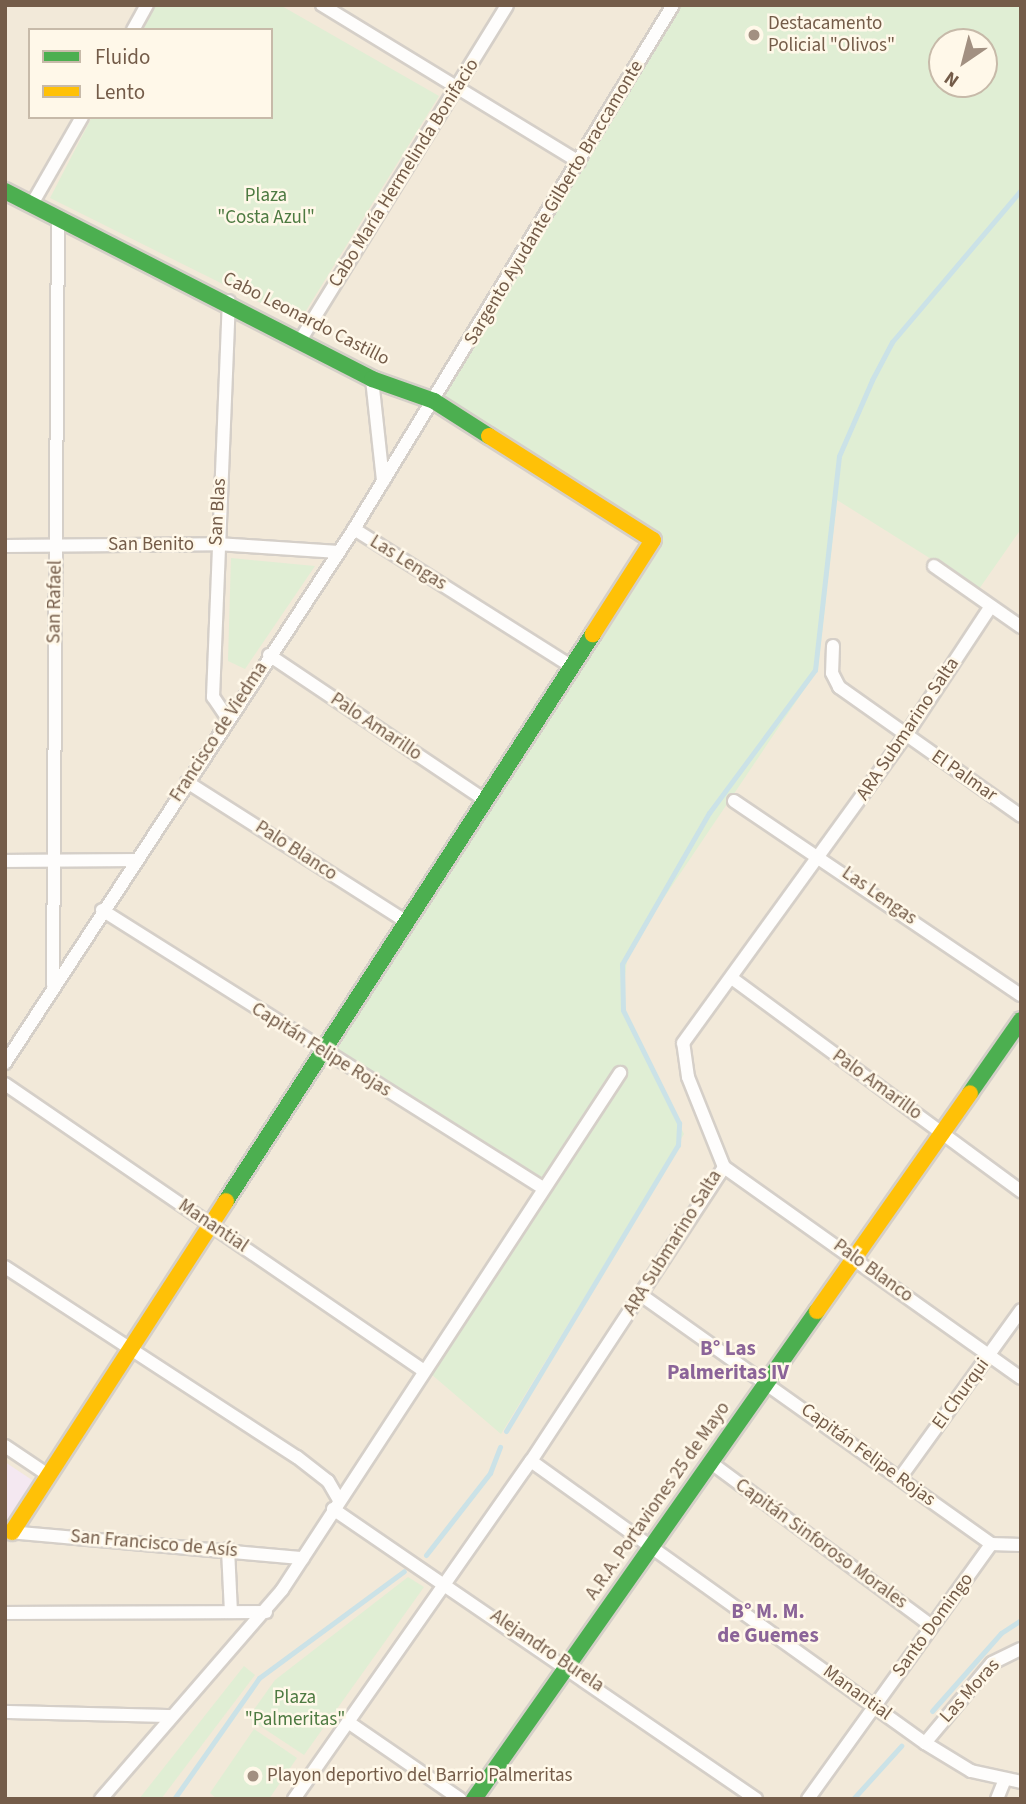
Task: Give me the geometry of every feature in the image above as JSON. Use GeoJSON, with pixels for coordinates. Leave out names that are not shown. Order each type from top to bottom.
{"type":"FeatureCollection","features":[{"type":"Feature","properties":{"kind":"street"},"geometry":{"type":"LineString","coordinates":[[134,28],[147,5]]}},
{"type":"Feature","properties":{"kind":"street"},"geometry":{"type":"LineString","coordinates":[[321,5],[457,92],[579,162]]}},
{"type":"Feature","properties":{"kind":"street","name":"Cabo María Hermelinda Bonifacio"},"geometry":{"type":"LineString","coordinates":[[301,339],[457,92],[506,5]]}},
{"type":"Feature","properties":{"kind":"street","name":"Sargento Ayudante Gilberto Braccamonte"},"geometry":{"type":"LineString","coordinates":[[434,401],[673,5]]}},
{"type":"Feature","properties":{"kind":"street"},"geometry":{"type":"LineString","coordinates":[[32,204],[81,119]]}},
{"type":"Feature","properties":{"kind":"street","name":"Cabo Leonardo Castillo"},"geometry":{"type":"LineString","coordinates":[[5,191],[229,301],[372,379],[434,401],[653,540],[569,665]]}},
{"type":"Feature","properties":{"kind":"street","name":"San Rafael"},"geometry":{"type":"LineString","coordinates":[[53,986],[58,218]]}},
{"type":"Feature","properties":{"kind":"street","name":"San Blas"},"geometry":{"type":"LineString","coordinates":[[228,719],[214,697],[217,544],[229,301]]}},
{"type":"Feature","properties":{"kind":"street"},"geometry":{"type":"LineString","coordinates":[[372,379],[383,481]]}},
{"type":"Feature","properties":{"kind":"street","name":"Francisco de Viedma"},"geometry":{"type":"LineString","coordinates":[[5,1063],[102,910],[354,529],[434,401]]}},
{"type":"Feature","properties":{"kind":"street","name":"Las Lengas"},"geometry":{"type":"LineString","coordinates":[[354,529],[569,665]]}},
{"type":"Feature","properties":{"kind":"street","name":"San Benito"},"geometry":{"type":"LineString","coordinates":[[5,546],[217,544],[339,552]]}},
{"type":"Feature","properties":{"kind":"street"},"geometry":{"type":"LineString","coordinates":[[934,566],[1021,627]]}},
{"type":"Feature","properties":{"kind":"street","name":"ARA Submarino Salta"},"geometry":{"type":"LineString","coordinates":[[294,1799],[531,1461],[724,1167],[688,1077],[683,1044],[733,979],[906,735],[991,606]]}},
{"type":"Feature","properties":{"kind":"street","name":"El Palmar"},"geometry":{"type":"LineString","coordinates":[[833,646],[832,673],[839,687],[1021,816]]}},
{"type":"Feature","properties":{"kind":"street","name":"Palo Amarillo"},"geometry":{"type":"LineString","coordinates":[[270,655],[482,798]]}},
{"type":"Feature","properties":{"kind":"street"},"geometry":{"type":"LineString","coordinates":[[9,1532],[211,1225],[569,665]]}},
{"type":"Feature","properties":{"kind":"street","name":"Palo Blanco"},"geometry":{"type":"LineString","coordinates":[[187,782],[405,921]]}},
{"type":"Feature","properties":{"kind":"street","name":"Las Lengas"},"geometry":{"type":"LineString","coordinates":[[734,801],[820,855],[1021,995]]}},
{"type":"Feature","properties":{"kind":"street"},"geometry":{"type":"LineString","coordinates":[[5,861],[135,860]]}},
{"type":"Feature","properties":{"kind":"street","name":"Capitán Felipe Rojas"},"geometry":{"type":"LineString","coordinates":[[102,910],[543,1188]]}},
{"type":"Feature","properties":{"kind":"street","name":"Palo Amarillo"},"geometry":{"type":"LineString","coordinates":[[733,979],[1021,1191]]}},
{"type":"Feature","properties":{"kind":"street","name":"A.R.A. Portaviones 25 de Mayo"},"geometry":{"type":"LineString","coordinates":[[480,1797],[710,1462],[1021,1020]]}},
{"type":"Feature","properties":{"kind":"street"},"geometry":{"type":"LineString","coordinates":[[101,1799],[171,1716],[266,1612],[303,1558],[421,1368],[620,1073]]}},
{"type":"Feature","properties":{"kind":"street","name":"Manantial"},"geometry":{"type":"LineString","coordinates":[[5,1084],[421,1368]]}},
{"type":"Feature","properties":{"kind":"street","name":"Palo Blanco"},"geometry":{"type":"LineString","coordinates":[[724,1167],[856,1258],[1021,1378]]}},
{"type":"Feature","properties":{"kind":"street","name":"Alejandro Burela"},"geometry":{"type":"LineString","coordinates":[[5,1267],[132,1346],[297,1457],[328,1481],[336,1505],[446,1584],[569,1665],[756,1799]]}},
{"type":"Feature","properties":{"kind":"street","name":"Capitán Felipe Rojas"},"geometry":{"type":"LineString","coordinates":[[641,1295],[767,1382],[991,1544]]}},
{"type":"Feature","properties":{"kind":"street","name":"El Churqui"},"geometry":{"type":"LineString","coordinates":[[900,1478],[1021,1310]]}},
{"type":"Feature","properties":{"kind":"street"},"geometry":{"type":"LineString","coordinates":[[5,1446],[48,1475]]}},
{"type":"Feature","properties":{"kind":"street","name":"Manantial"},"geometry":{"type":"LineString","coordinates":[[531,1461],[925,1743],[971,1771],[1004,1782],[1021,1782]]}},
{"type":"Feature","properties":{"kind":"street","name":"Capitán Sinforoso Morales"},"geometry":{"type":"LineString","coordinates":[[710,1462],[932,1626]]}},
{"type":"Feature","properties":{"kind":"street","name":"San Francisco de Asís"},"geometry":{"type":"LineString","coordinates":[[9,1532],[228,1549],[303,1558]]}},
{"type":"Feature","properties":{"kind":"street"},"geometry":{"type":"LineString","coordinates":[[991,1544],[1021,1545]]}},
{"type":"Feature","properties":{"kind":"street","name":"Santo Domingo"},"geometry":{"type":"LineString","coordinates":[[808,1799],[991,1544]]}},
{"type":"Feature","properties":{"kind":"street"},"geometry":{"type":"LineString","coordinates":[[228,1549],[231,1612]]}},
{"type":"Feature","properties":{"kind":"street"},"geometry":{"type":"LineString","coordinates":[[5,1613],[266,1612]]}},
{"type":"Feature","properties":{"kind":"street","name":"Las Moras"},"geometry":{"type":"LineString","coordinates":[[925,1743],[992,1663],[1021,1649]]}},
{"type":"Feature","properties":{"kind":"street"},"geometry":{"type":"LineString","coordinates":[[5,1712],[171,1716]]}},
{"type":"Feature","properties":{"kind":"street"},"geometry":{"type":"LineString","coordinates":[[348,1722],[460,1799]]}},
{"type":"Feature","properties":{"kind":"street"},"geometry":{"type":"LineString","coordinates":[[997,1799],[1004,1782]]}},
{"type":"Feature","properties":{"kind":"shaded area"},"geometry":{"type":"Polygon","coordinates":[[[5,5],[1021,5],[1021,1799],[5,1799],[5,5]]]}},
{"type":"Feature","properties":{"kind":"shaded area"},"geometry":{"type":"Polygon","coordinates":[[[5,1462],[35,1482],[9,1522],[5,1522],[5,1462]]]}},
{"type":"Feature","properties":{"kind":"green space","name":"Plaza \"Costa Azul\""},"geometry":{"type":"Polygon","coordinates":[[[150,5],[280,5],[439,96],[299,322],[50,198],[91,119],[273,119],[273,28],[138,28],[150,5]]]}},
{"type":"Feature","properties":{"kind":"green space"},"geometry":{"type":"Polygon","coordinates":[[[677,5],[1021,5],[1021,529],[979,589],[837,500],[818,669],[628,951],[621,1010],[684,1134],[501,1434],[424,1368],[544,1188],[328,1049],[654,540],[436,401],[677,5]]]}},
{"type":"Feature","properties":{"kind":"green space"},"geometry":{"type":"Polygon","coordinates":[[[231,558],[315,566],[245,669],[228,661],[231,558]]]}},
{"type":"Feature","properties":{"kind":"green space","name":"Plaza \"Palmeritas\""},"geometry":{"type":"Polygon","coordinates":[[[408,1577],[424,1587],[304,1755],[248,1718],[275,1680],[408,1577]]]}},
{"type":"Feature","properties":{"kind":"green space"},"geometry":{"type":"Polygon","coordinates":[[[244,1666],[255,1675],[161,1799],[139,1799],[244,1666]]]}},
{"type":"Feature","properties":{"kind":"green space","name":"Playon deportivo del Barrio Palmeritas"},"geometry":{"type":"Polygon","coordinates":[[[254,1729],[297,1758],[269,1799],[217,1799],[210,1793],[254,1729]]]}},
{"type":"Feature","properties":{"kind":"waterway"},"geometry":{"type":"LineString","coordinates":[[506,1431],[678,1145],[679,1123],[623,1010],[622,964],[709,813],[815,670],[839,456],[872,380],[892,342],[1021,190]]}},
{"type":"Feature","properties":{"kind":"waterway"},"geometry":{"type":"LineString","coordinates":[[426,1555],[490,1473],[500,1447]]}},
{"type":"Feature","properties":{"kind":"waterway"},"geometry":{"type":"LineString","coordinates":[[174,1799],[259,1678],[404,1571]]}},
{"type":"Feature","properties":{"kind":"waterway"},"geometry":{"type":"LineString","coordinates":[[932,1711],[1001,1633],[1021,1620]]}},
{"type":"Feature","properties":{"kind":"waterway"},"geometry":{"type":"LineString","coordinates":[[853,1799],[901,1746]]}},
{"type":"Feature","properties":{"kind":"traffic: fast"},"geometry":{"type":"LineString","coordinates":[[5,191],[372,379],[434,401],[489,436]]}},
{"type":"Feature","properties":{"kind":"traffic: fast"},"geometry":{"type":"LineString","coordinates":[[226,1201],[593,634]]}},
{"type":"Feature","properties":{"kind":"traffic: fast"},"geometry":{"type":"LineString","coordinates":[[970,1093],[1021,1020]]}},
{"type":"Feature","properties":{"kind":"traffic: fast"},"geometry":{"type":"LineString","coordinates":[[474,1799],[817,1311]]}},
{"type":"Feature","properties":{"kind":"traffic: slow"},"geometry":{"type":"LineString","coordinates":[[489,436],[653,540],[593,634]]}},
{"type":"Feature","properties":{"kind":"traffic: slow"},"geometry":{"type":"LineString","coordinates":[[817,1311],[970,1093]]}},
{"type":"Feature","properties":{"kind":"traffic: slow"},"geometry":{"type":"LineString","coordinates":[[12,1532],[226,1201]]}},
{"type":"Feature","properties":{"kind":"place","name":"Destacamento Policial \"Olivos\""},"geometry":{"type":"Point","coordinates":[754,35]}},
{"type":"Feature","properties":{"kind":"place","name":"Playon deportivo del Barrio Palmeritas"},"geometry":{"type":"Point","coordinates":[253,1776]}},
{"type":"Feature","properties":{"kind":"district","name":"B° Las Palmeritas IV"},"geometry":{"type":"Point","coordinates":[728,1360]}},
{"type":"Feature","properties":{"kind":"district","name":"B° M. M. de Guemes"},"geometry":{"type":"Point","coordinates":[768,1623]}}]}
